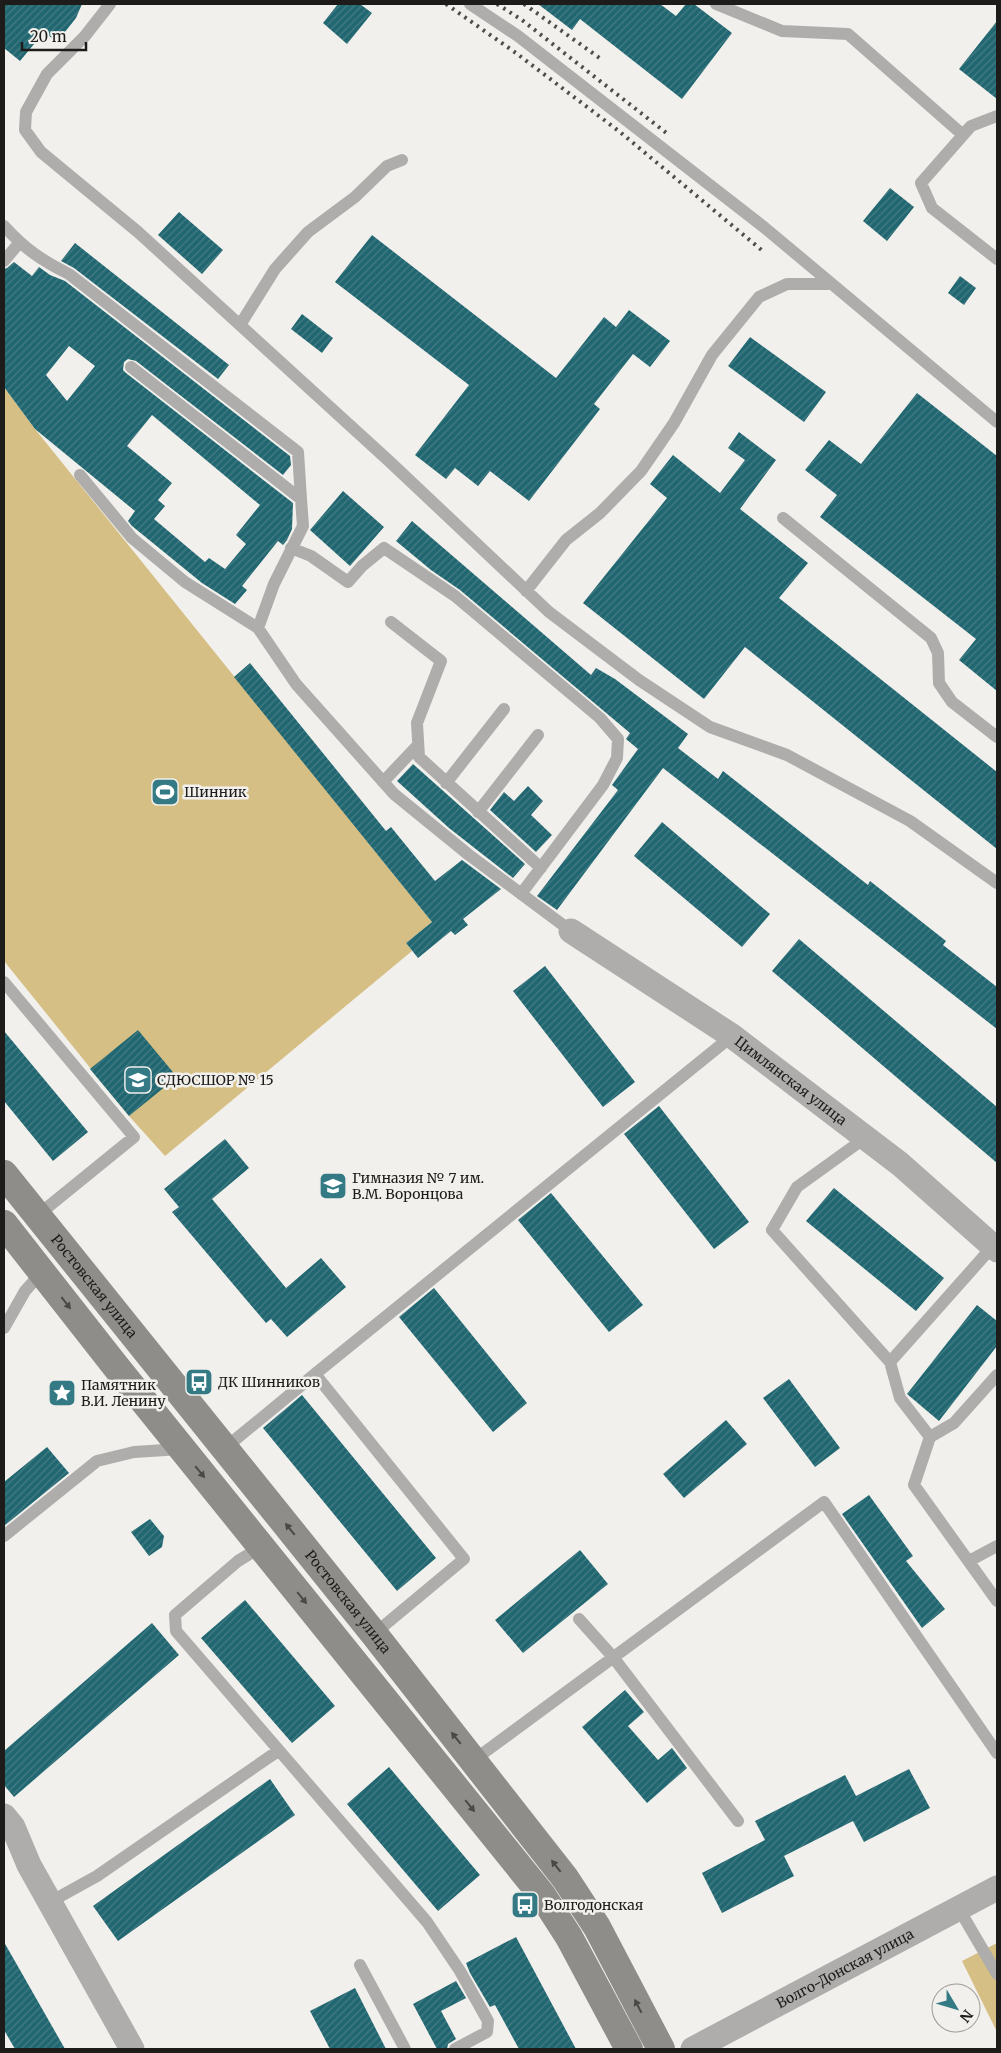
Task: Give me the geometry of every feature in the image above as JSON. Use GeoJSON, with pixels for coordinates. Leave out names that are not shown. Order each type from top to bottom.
{"type":"FeatureCollection","features":[{"type":"Feature","properties":{"kind":"street","name":"Цимлянская улица"},"geometry":{"type":"LineString","coordinates":[[571,931],[732,1036],[900,1164],[995,1248]]}},
{"type":"Feature","properties":{"kind":"street","name":"Ростовская улица"},"geometry":{"type":"LineString","coordinates":[[4,1174],[374,1634],[565,1878],[597,1927],[661,2049]]}},
{"type":"Feature","properties":{"kind":"street"},"geometry":{"type":"LineString","coordinates":[[4,1224],[182,1450],[542,1895],[569,1937],[629,2049]]}},
{"type":"Feature","properties":{"kind":"street"},"geometry":{"type":"LineString","coordinates":[[4,1816],[13,1827],[29,1865],[132,2049]]}},
{"type":"Feature","properties":{"kind":"street","name":"Волго-Донская улица"},"geometry":{"type":"LineString","coordinates":[[694,2049],[997,1888]]}},
{"type":"Feature","properties":{"kind":"lane"},"geometry":{"type":"LineString","coordinates":[[110,4],[85,36],[48,74],[26,112],[25,130],[42,152],[138,232],[389,461],[549,612],[639,680],[710,727],[787,755],[910,821],[997,883]]}},
{"type":"Feature","properties":{"kind":"lane"},"geometry":{"type":"LineString","coordinates":[[470,4],[518,36],[734,204],[892,332],[997,422]]}},
{"type":"Feature","properties":{"kind":"lane"},"geometry":{"type":"LineString","coordinates":[[716,4],[782,31],[848,34],[963,135]]}},
{"type":"Feature","properties":{"kind":"lane"},"geometry":{"type":"LineString","coordinates":[[997,116],[971,126],[921,183],[932,208],[997,258]]}},
{"type":"Feature","properties":{"kind":"lane"},"geometry":{"type":"LineString","coordinates":[[240,325],[275,269],[308,232],[355,197],[387,166],[402,160]]}},
{"type":"Feature","properties":{"kind":"lane"},"geometry":{"type":"LineString","coordinates":[[4,226],[19,243],[43,262],[69,274],[298,452],[303,526],[274,584],[258,628]]}},
{"type":"Feature","properties":{"kind":"lane"},"geometry":{"type":"LineString","coordinates":[[4,261],[19,243]]}},
{"type":"Feature","properties":{"kind":"lane"},"geometry":{"type":"LineString","coordinates":[[526,590],[566,540],[600,513],[641,471],[674,423],[712,355],[759,297],[787,284],[831,284]]}},
{"type":"Feature","properties":{"kind":"lane"},"geometry":{"type":"LineString","coordinates":[[131,367],[301,498]]}},
{"type":"Feature","properties":{"kind":"lane"},"geometry":{"type":"LineString","coordinates":[[80,475],[132,538],[185,582],[258,628],[296,684],[394,794],[462,849],[571,931]]}},
{"type":"Feature","properties":{"kind":"lane"},"geometry":{"type":"LineString","coordinates":[[783,518],[931,638],[938,653],[939,684],[952,702],[997,737]]}},
{"type":"Feature","properties":{"kind":"lane"},"geometry":{"type":"LineString","coordinates":[[291,548],[311,556],[348,582],[362,566],[384,548],[455,596],[600,718],[618,740],[616,758],[603,785],[521,894]]}},
{"type":"Feature","properties":{"kind":"lane"},"geometry":{"type":"LineString","coordinates":[[391,622],[441,660],[417,723],[419,758],[541,868]]}},
{"type":"Feature","properties":{"kind":"lane"},"geometry":{"type":"LineString","coordinates":[[446,783],[504,709]]}},
{"type":"Feature","properties":{"kind":"lane"},"geometry":{"type":"LineString","coordinates":[[478,812],[538,735]]}},
{"type":"Feature","properties":{"kind":"lane"},"geometry":{"type":"LineString","coordinates":[[384,782],[418,745]]}},
{"type":"Feature","properties":{"kind":"lane"},"geometry":{"type":"LineString","coordinates":[[4,982],[134,1137],[38,1215]]}},
{"type":"Feature","properties":{"kind":"lane"},"geometry":{"type":"LineString","coordinates":[[225,1448],[732,1036]]}},
{"type":"Feature","properties":{"kind":"lane"},"geometry":{"type":"LineString","coordinates":[[865,1138],[797,1187],[772,1230],[890,1362],[900,1398],[930,1437]]}},
{"type":"Feature","properties":{"kind":"lane"},"geometry":{"type":"LineString","coordinates":[[890,1362],[995,1248]]}},
{"type":"Feature","properties":{"kind":"lane"},"geometry":{"type":"LineString","coordinates":[[4,1328],[25,1291],[42,1272]]}},
{"type":"Feature","properties":{"kind":"lane"},"geometry":{"type":"LineString","coordinates":[[314,1374],[464,1559],[374,1634]]}},
{"type":"Feature","properties":{"kind":"lane"},"geometry":{"type":"LineString","coordinates":[[997,1375],[954,1422],[930,1437],[914,1484],[997,1601]]}},
{"type":"Feature","properties":{"kind":"lane"},"geometry":{"type":"LineString","coordinates":[[4,1536],[97,1461],[134,1452],[182,1450]]}},
{"type":"Feature","properties":{"kind":"lane"},"geometry":{"type":"LineString","coordinates":[[474,1760],[824,1502],[997,1753]]}},
{"type":"Feature","properties":{"kind":"lane"},"geometry":{"type":"LineString","coordinates":[[969,1561],[997,1546]]}},
{"type":"Feature","properties":{"kind":"lane"},"geometry":{"type":"LineString","coordinates":[[261,1547],[238,1561],[175,1615],[176,1631],[427,1922],[460,1971],[488,2021],[487,2032],[455,2049]]}},
{"type":"Feature","properties":{"kind":"lane"},"geometry":{"type":"LineString","coordinates":[[579,1619],[613,1657],[738,1821]]}},
{"type":"Feature","properties":{"kind":"lane"},"geometry":{"type":"LineString","coordinates":[[50,1902],[96,1876],[278,1751]]}},
{"type":"Feature","properties":{"kind":"lane"},"geometry":{"type":"LineString","coordinates":[[959,1908],[997,1974]]}},
{"type":"Feature","properties":{"kind":"lane"},"geometry":{"type":"LineString","coordinates":[[360,1965],[404,2049]]}},
{"type":"Feature","properties":{"kind":"shaded area","name":"Шинник"},"geometry":{"type":"Polygon","coordinates":[[[4,387],[35,429],[432,922],[406,943],[412,951],[165,1156],[129,1116],[4,961],[4,387]]]}},
{"type":"Feature","properties":{"kind":"shaded area"},"geometry":{"type":"Polygon","coordinates":[[[997,1943],[997,2032],[981,2000],[981,1983],[973,1983],[962,1961],[997,1943]]]}},
{"type":"Feature","properties":{"kind":"building"},"geometry":{"type":"Polygon","coordinates":[[[4,4],[82,4],[76,18],[57,42],[44,32],[20,61],[4,48],[4,4]]]}},
{"type":"Feature","properties":{"kind":"building"},"geometry":{"type":"Polygon","coordinates":[[[338,4],[360,4],[372,13],[347,44],[323,23],[338,4]]]}},
{"type":"Feature","properties":{"kind":"building"},"geometry":{"type":"Polygon","coordinates":[[[538,4],[660,4],[676,16],[686,4],[694,4],[732,33],[682,99],[580,19],[572,30],[538,4]]]}},
{"type":"Feature","properties":{"kind":"building"},"geometry":{"type":"Polygon","coordinates":[[[997,21],[997,99],[959,69],[997,21]]]}},
{"type":"Feature","properties":{"kind":"building"},"geometry":{"type":"Polygon","coordinates":[[[890,188],[914,207],[887,241],[863,221],[890,188]]]}},
{"type":"Feature","properties":{"kind":"building"},"geometry":{"type":"Polygon","coordinates":[[[179,212],[223,250],[202,274],[158,235],[179,212]]]}},
{"type":"Feature","properties":{"kind":"building"},"geometry":{"type":"Polygon","coordinates":[[[372,235],[556,378],[604,317],[616,327],[629,310],[670,341],[650,367],[633,354],[594,404],[600,409],[529,501],[490,471],[478,486],[455,468],[446,479],[415,455],[469,385],[335,282],[372,235]]]}},
{"type":"Feature","properties":{"kind":"building"},"geometry":{"type":"Polygon","coordinates":[[[75,243],[229,365],[218,379],[74,268],[61,261],[75,243]]]}},
{"type":"Feature","properties":{"kind":"building"},"geometry":{"type":"Polygon","coordinates":[[[14,262],[32,276],[39,267],[50,275],[65,281],[290,456],[291,465],[283,475],[136,361],[128,359],[124,362],[123,370],[126,373],[293,503],[292,529],[287,540],[283,545],[278,541],[242,586],[247,590],[235,604],[202,583],[132,526],[128,521],[135,511],[35,429],[4,387],[4,269],[14,262]],[[69,346],[46,375],[67,401],[95,366],[69,346]],[[152,415],[127,446],[172,483],[158,500],[165,506],[154,519],[205,562],[209,558],[225,569],[246,544],[236,535],[260,505],[152,415]]]}},
{"type":"Feature","properties":{"kind":"building"},"geometry":{"type":"Polygon","coordinates":[[[960,276],[976,288],[964,305],[948,293],[960,276]]]}},
{"type":"Feature","properties":{"kind":"building"},"geometry":{"type":"Polygon","coordinates":[[[302,314],[333,338],[322,353],[291,329],[302,314]]]}},
{"type":"Feature","properties":{"kind":"building"},"geometry":{"type":"Polygon","coordinates":[[[750,337],[826,392],[804,422],[728,366],[750,337]]]}},
{"type":"Feature","properties":{"kind":"building"},"geometry":{"type":"Polygon","coordinates":[[[917,393],[997,456],[997,691],[959,660],[976,639],[820,517],[837,495],[805,470],[829,440],[861,464],[917,393]]]}},
{"type":"Feature","properties":{"kind":"building"},"geometry":{"type":"Polygon","coordinates":[[[739,432],[776,460],[740,509],[808,563],[779,598],[997,772],[997,849],[745,647],[704,699],[583,603],[667,498],[650,484],[673,455],[720,493],[745,460],[728,448],[739,432]]]}},
{"type":"Feature","properties":{"kind":"building"},"geometry":{"type":"Polygon","coordinates":[[[343,491],[384,527],[350,566],[310,530],[343,491]]]}},
{"type":"Feature","properties":{"kind":"building"},"geometry":{"type":"Polygon","coordinates":[[[412,521],[591,675],[596,668],[615,679],[688,734],[678,748],[718,779],[723,771],[868,885],[870,881],[946,941],[943,945],[997,987],[997,1029],[663,768],[557,910],[537,896],[618,790],[612,785],[638,749],[626,739],[630,733],[460,590],[431,570],[396,541],[412,521]]]}},
{"type":"Feature","properties":{"kind":"building"},"geometry":{"type":"Polygon","coordinates":[[[250,663],[386,831],[391,827],[435,881],[462,860],[501,889],[463,919],[468,925],[455,935],[451,931],[418,958],[406,943],[432,922],[234,677],[250,663]]]}},
{"type":"Feature","properties":{"kind":"building"},"geometry":{"type":"Polygon","coordinates":[[[413,764],[525,864],[513,878],[449,828],[397,781],[413,764]]]}},
{"type":"Feature","properties":{"kind":"building"},"geometry":{"type":"Polygon","coordinates":[[[528,786],[543,801],[531,815],[552,835],[536,852],[490,810],[504,792],[514,801],[528,786]]]}},
{"type":"Feature","properties":{"kind":"building"},"geometry":{"type":"Polygon","coordinates":[[[662,822],[770,914],[742,947],[634,856],[662,822]]]}},
{"type":"Feature","properties":{"kind":"building"},"geometry":{"type":"Polygon","coordinates":[[[799,939],[997,1107],[997,1163],[772,971],[799,939]]]}},
{"type":"Feature","properties":{"kind":"building"},"geometry":{"type":"Polygon","coordinates":[[[545,966],[635,1082],[603,1107],[513,991],[545,966]]]}},
{"type":"Feature","properties":{"kind":"building"},"geometry":{"type":"Polygon","coordinates":[[[138,1030],[177,1077],[129,1116],[90,1069],[138,1030]]]}},
{"type":"Feature","properties":{"kind":"building"},"geometry":{"type":"Polygon","coordinates":[[[4,1031],[88,1132],[53,1161],[4,1101],[4,1031]]]}},
{"type":"Feature","properties":{"kind":"building"},"geometry":{"type":"Polygon","coordinates":[[[659,1106],[749,1222],[714,1249],[624,1134],[659,1106]]]}},
{"type":"Feature","properties":{"kind":"building"},"geometry":{"type":"Polygon","coordinates":[[[225,1139],[249,1168],[212,1199],[286,1288],[321,1258],[346,1287],[287,1337],[271,1319],[266,1323],[172,1212],[179,1207],[164,1189],[225,1139]]]}},
{"type":"Feature","properties":{"kind":"building"},"geometry":{"type":"Polygon","coordinates":[[[834,1188],[944,1278],[916,1311],[806,1221],[834,1188]]]}},
{"type":"Feature","properties":{"kind":"building"},"geometry":{"type":"Polygon","coordinates":[[[551,1193],[643,1305],[609,1332],[518,1220],[551,1193]]]}},
{"type":"Feature","properties":{"kind":"building"},"geometry":{"type":"Polygon","coordinates":[[[434,1288],[527,1403],[493,1432],[399,1317],[434,1288]]]}},
{"type":"Feature","properties":{"kind":"building"},"geometry":{"type":"Polygon","coordinates":[[[977,1305],[997,1321],[997,1346],[939,1421],[907,1394],[977,1305]]]}},
{"type":"Feature","properties":{"kind":"building"},"geometry":{"type":"Polygon","coordinates":[[[789,1379],[840,1448],[815,1467],[763,1398],[789,1379]]]}},
{"type":"Feature","properties":{"kind":"building"},"geometry":{"type":"Polygon","coordinates":[[[302,1395],[436,1558],[397,1591],[263,1428],[302,1395]]]}},
{"type":"Feature","properties":{"kind":"building"},"geometry":{"type":"Polygon","coordinates":[[[726,1420],[747,1444],[684,1498],[663,1474],[726,1420]]]}},
{"type":"Feature","properties":{"kind":"building"},"geometry":{"type":"Polygon","coordinates":[[[47,1447],[69,1473],[4,1526],[4,1482],[47,1447]]]}},
{"type":"Feature","properties":{"kind":"building"},"geometry":{"type":"Polygon","coordinates":[[[869,1495],[913,1556],[906,1561],[945,1609],[922,1628],[842,1514],[869,1495]]]}},
{"type":"Feature","properties":{"kind":"building"},"geometry":{"type":"Polygon","coordinates":[[[150,1519],[164,1536],[162,1547],[149,1556],[131,1532],[150,1519]]]}},
{"type":"Feature","properties":{"kind":"building"},"geometry":{"type":"Polygon","coordinates":[[[580,1550],[608,1584],[523,1653],[495,1620],[580,1550]]]}},
{"type":"Feature","properties":{"kind":"building"},"geometry":{"type":"Polygon","coordinates":[[[245,1600],[335,1706],[292,1743],[201,1638],[245,1600]]]}},
{"type":"Feature","properties":{"kind":"building"},"geometry":{"type":"Polygon","coordinates":[[[152,1623],[179,1655],[14,1797],[4,1785],[4,1751],[152,1623]]]}},
{"type":"Feature","properties":{"kind":"building"},"geometry":{"type":"Polygon","coordinates":[[[625,1690],[644,1712],[628,1726],[658,1760],[672,1748],[687,1768],[647,1803],[582,1727],[625,1690]]]}},
{"type":"Feature","properties":{"kind":"building"},"geometry":{"type":"Polygon","coordinates":[[[389,1767],[480,1875],[438,1911],[347,1804],[389,1767]]]}},
{"type":"Feature","properties":{"kind":"building"},"geometry":{"type":"Polygon","coordinates":[[[909,1769],[930,1808],[864,1842],[853,1821],[784,1856],[794,1876],[722,1913],[702,1873],[765,1840],[755,1821],[845,1775],[856,1796],[909,1769]]]}},
{"type":"Feature","properties":{"kind":"building"},"geometry":{"type":"Polygon","coordinates":[[[270,1779],[295,1815],[118,1941],[93,1906],[270,1779]]]}},
{"type":"Feature","properties":{"kind":"building"},"geometry":{"type":"Polygon","coordinates":[[[516,1937],[576,2049],[519,2049],[495,2005],[490,2007],[470,1973],[466,1963],[516,1937]]]}},
{"type":"Feature","properties":{"kind":"building"},"geometry":{"type":"Polygon","coordinates":[[[4,1942],[65,2049],[15,2049],[4,2030],[4,1942]]]}},
{"type":"Feature","properties":{"kind":"building"},"geometry":{"type":"Polygon","coordinates":[[[456,1981],[466,1998],[441,2011],[456,2039],[448,2044],[447,2049],[437,2049],[413,2004],[456,1981]]]}},
{"type":"Feature","properties":{"kind":"building"},"geometry":{"type":"Polygon","coordinates":[[[355,1988],[386,2049],[330,2049],[310,2011],[355,1988]]]}},
{"type":"Feature","properties":{"kind":"railway"},"geometry":{"type":"LineString","coordinates":[[446,4],[516,53],[620,132],[764,252]]}},
{"type":"Feature","properties":{"kind":"railway"},"geometry":{"type":"LineString","coordinates":[[497,4],[522,20],[669,135]]}},
{"type":"Feature","properties":{"kind":"railway"},"geometry":{"type":"LineString","coordinates":[[524,4],[601,59]]}},
{"type":"Feature","properties":{"kind":"place","name":"Шинник"},"geometry":{"type":"Point","coordinates":[165,792]}},
{"type":"Feature","properties":{"kind":"place","name":"СДЮСШОР № 15"},"geometry":{"type":"Point","coordinates":[138,1080]}},
{"type":"Feature","properties":{"kind":"place","name":"Гимназия № 7 им. В.М. Воронцова"},"geometry":{"type":"Point","coordinates":[333,1186]}},
{"type":"Feature","properties":{"kind":"place","name":"ДК Шинников"},"geometry":{"type":"Point","coordinates":[199,1382]}},
{"type":"Feature","properties":{"kind":"place","name":"Памятник В.И. Ленину"},"geometry":{"type":"Point","coordinates":[62,1393]}},
{"type":"Feature","properties":{"kind":"place","name":"Волгодонская"},"geometry":{"type":"Point","coordinates":[525,1905]}}]}
